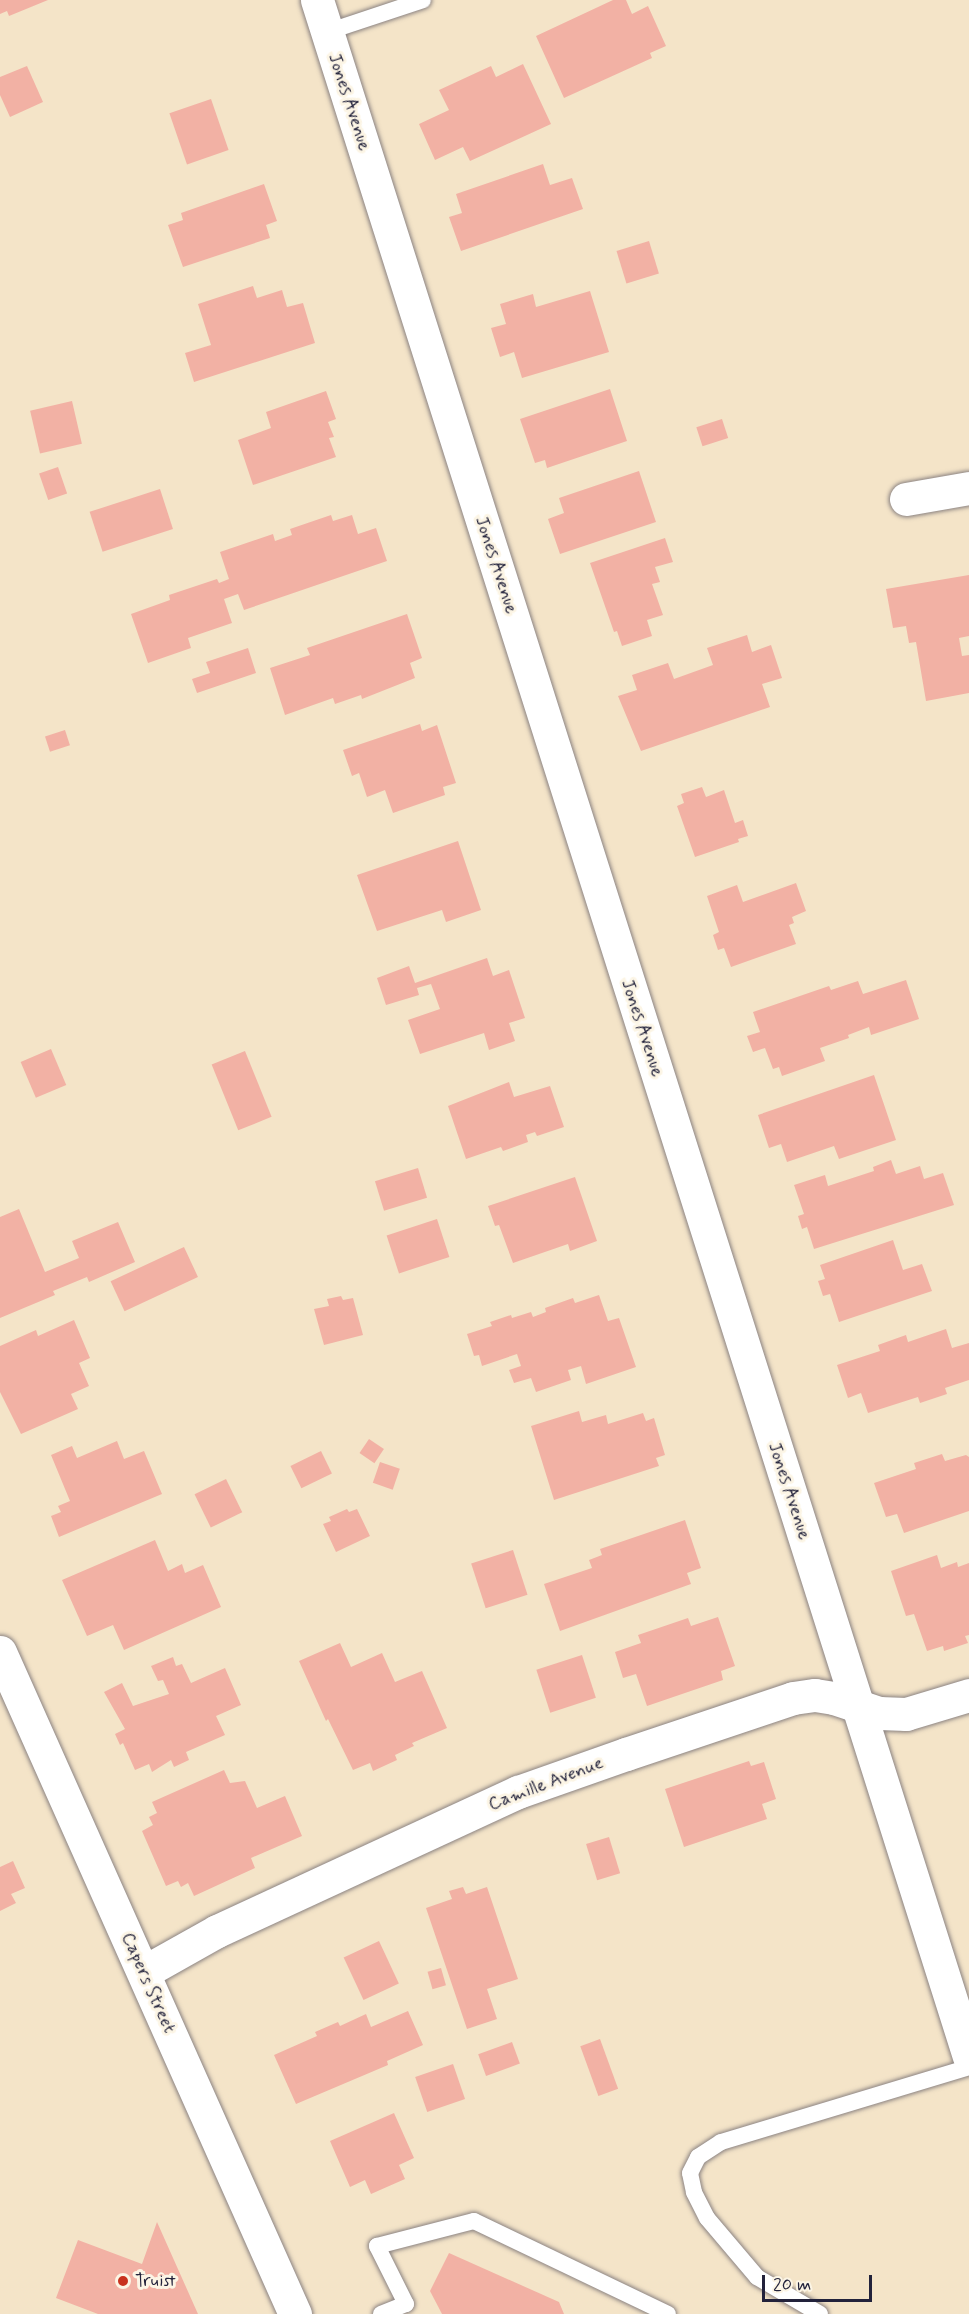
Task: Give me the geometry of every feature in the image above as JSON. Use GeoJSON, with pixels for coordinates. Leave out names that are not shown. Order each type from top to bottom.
{"type":"FeatureCollection","features":[{"type":"Feature","properties":{"kind":"street","name":"Jones Avenue"},"geometry":{"type":"LineString","coordinates":[[316,0],[969,2056]]}},
{"type":"Feature","properties":{"kind":"street"},"geometry":{"type":"LineString","coordinates":[[906,499],[969,488]]}},
{"type":"Feature","properties":{"kind":"street","name":"Capers Street"},"geometry":{"type":"LineString","coordinates":[[0,1652],[295,2314]]}},
{"type":"Feature","properties":{"kind":"street","name":"Camille Avenue"},"geometry":{"type":"LineString","coordinates":[[144,1972],[217,1931],[518,1792],[794,1698],[814,1695],[834,1698],[857,1708],[879,1713],[906,1714],[969,1695]]}},
{"type":"Feature","properties":{"kind":"lane"},"geometry":{"type":"LineString","coordinates":[[327,33],[423,0]]}},
{"type":"Feature","properties":{"kind":"lane"},"geometry":{"type":"LineString","coordinates":[[820,2314],[757,2277],[707,2218],[694,2192],[690,2173],[698,2157],[721,2142],[969,2067]]}},
{"type":"Feature","properties":{"kind":"lane"},"geometry":{"type":"LineString","coordinates":[[381,2314],[408,2309],[377,2246],[474,2222],[668,2314]]}},
{"type":"Feature","properties":{"kind":"building"},"geometry":{"type":"Polygon","coordinates":[[[0,0],[48,0],[9,16],[7,11],[0,14],[0,0]]]}},
{"type":"Feature","properties":{"kind":"building"},"geometry":{"type":"Polygon","coordinates":[[[613,0],[626,0],[632,14],[648,6],[666,46],[650,53],[652,58],[564,98],[536,36],[613,0]]]}},
{"type":"Feature","properties":{"kind":"building"},"geometry":{"type":"Polygon","coordinates":[[[523,64],[551,124],[470,161],[463,147],[435,160],[419,124],[449,110],[439,90],[491,66],[496,77],[523,64]]]}},
{"type":"Feature","properties":{"kind":"building"},"geometry":{"type":"Polygon","coordinates":[[[27,66],[43,102],[10,117],[0,95],[0,77],[27,66]]]}},
{"type":"Feature","properties":{"kind":"building"},"geometry":{"type":"Polygon","coordinates":[[[211,99],[229,150],[187,164],[169,113],[211,99]]]}},
{"type":"Feature","properties":{"kind":"building"},"geometry":{"type":"Polygon","coordinates":[[[543,164],[550,185],[572,178],[583,209],[461,251],[449,217],[462,213],[456,194],[543,164]]]}},
{"type":"Feature","properties":{"kind":"building"},"geometry":{"type":"Polygon","coordinates":[[[264,184],[277,221],[266,225],[270,238],[183,267],[168,225],[183,220],[181,213],[264,184]]]}},
{"type":"Feature","properties":{"kind":"building"},"geometry":{"type":"Polygon","coordinates":[[[649,241],[659,274],[626,283],[616,251],[649,241]]]}},
{"type":"Feature","properties":{"kind":"building"},"geometry":{"type":"Polygon","coordinates":[[[253,286],[257,298],[282,290],[287,307],[303,303],[315,343],[194,382],[185,353],[211,345],[198,304],[253,286]]]}},
{"type":"Feature","properties":{"kind":"building"},"geometry":{"type":"Polygon","coordinates":[[[590,291],[609,352],[522,378],[514,352],[500,357],[491,328],[506,324],[500,304],[533,294],[536,307],[590,291]]]}},
{"type":"Feature","properties":{"kind":"building"},"geometry":{"type":"Polygon","coordinates":[[[610,389],[627,441],[547,468],[545,460],[535,463],[520,419],[610,389]]]}},
{"type":"Feature","properties":{"kind":"building"},"geometry":{"type":"Polygon","coordinates":[[[326,391],[336,419],[328,422],[334,437],[329,438],[336,457],[253,485],[238,440],[271,428],[266,412],[326,391]]]}},
{"type":"Feature","properties":{"kind":"building"},"geometry":{"type":"Polygon","coordinates":[[[72,401],[82,444],[40,454],[30,411],[72,401]]]}},
{"type":"Feature","properties":{"kind":"building"},"geometry":{"type":"Polygon","coordinates":[[[722,419],[728,438],[703,446],[696,427],[722,419]]]}},
{"type":"Feature","properties":{"kind":"building"},"geometry":{"type":"Polygon","coordinates":[[[58,467],[67,493],[48,500],[39,474],[58,467]]]}},
{"type":"Feature","properties":{"kind":"building"},"geometry":{"type":"Polygon","coordinates":[[[639,471],[656,522],[560,554],[548,519],[564,513],[559,498],[639,471]]]}},
{"type":"Feature","properties":{"kind":"building"},"geometry":{"type":"Polygon","coordinates":[[[160,489],[173,529],[103,552],[90,512],[160,489]]]}},
{"type":"Feature","properties":{"kind":"building"},"geometry":{"type":"Polygon","coordinates":[[[331,515],[333,521],[352,515],[358,534],[376,528],[387,561],[244,610],[238,594],[224,599],[232,623],[188,638],[191,648],[148,663],[131,614],[170,600],[169,595],[217,579],[219,583],[229,579],[220,552],[273,534],[275,541],[292,535],[290,529],[331,515]]]}},
{"type":"Feature","properties":{"kind":"building"},"geometry":{"type":"Polygon","coordinates":[[[665,538],[673,562],[655,567],[660,582],[652,584],[663,615],[647,620],[652,636],[622,646],[617,631],[614,632],[590,563],[665,538]]]}},
{"type":"Feature","properties":{"kind":"building"},"geometry":{"type":"Polygon","coordinates":[[[969,575],[969,636],[959,638],[962,656],[969,655],[969,693],[926,701],[916,642],[909,643],[906,626],[893,628],[886,589],[969,575]]]}},
{"type":"Feature","properties":{"kind":"building"},"geometry":{"type":"Polygon","coordinates":[[[407,614],[422,658],[410,663],[415,678],[362,699],[361,695],[335,704],[333,698],[285,715],[270,668],[310,655],[307,648],[407,614]]]}},
{"type":"Feature","properties":{"kind":"building"},"geometry":{"type":"Polygon","coordinates":[[[747,635],[752,652],[771,645],[782,678],[762,684],[770,707],[641,751],[618,696],[637,690],[632,675],[668,663],[674,679],[713,665],[707,648],[747,635]]]}},
{"type":"Feature","properties":{"kind":"building"},"geometry":{"type":"Polygon","coordinates":[[[248,648],[256,673],[197,693],[192,679],[210,673],[206,662],[248,648]]]}},
{"type":"Feature","properties":{"kind":"building"},"geometry":{"type":"Polygon","coordinates":[[[420,724],[422,731],[437,725],[456,783],[443,787],[445,795],[393,813],[385,790],[367,797],[359,773],[352,776],[343,750],[420,724]]]}},
{"type":"Feature","properties":{"kind":"building"},"geometry":{"type":"Polygon","coordinates":[[[65,730],[70,745],[50,752],[45,736],[65,730]]]}},
{"type":"Feature","properties":{"kind":"building"},"geometry":{"type":"Polygon","coordinates":[[[702,787],[706,797],[724,790],[735,823],[743,820],[748,836],[738,839],[739,842],[695,857],[677,806],[684,803],[681,794],[702,787]]]}},
{"type":"Feature","properties":{"kind":"building"},"geometry":{"type":"Polygon","coordinates":[[[458,841],[481,910],[446,922],[442,910],[377,931],[357,875],[458,841]]]}},
{"type":"Feature","properties":{"kind":"building"},"geometry":{"type":"Polygon","coordinates":[[[796,883],[806,911],[792,917],[794,923],[789,925],[796,944],[731,967],[724,948],[718,950],[713,935],[719,932],[707,896],[737,885],[743,902],[796,883]]]}},
{"type":"Feature","properties":{"kind":"building"},"geometry":{"type":"Polygon","coordinates":[[[487,958],[493,976],[509,970],[525,1018],[509,1023],[515,1041],[489,1050],[484,1033],[420,1054],[408,1020],[440,1009],[431,984],[417,988],[419,995],[386,1005],[377,978],[409,966],[415,983],[487,958]]]}},
{"type":"Feature","properties":{"kind":"building"},"geometry":{"type":"Polygon","coordinates":[[[906,980],[919,1019],[871,1035],[869,1027],[848,1035],[849,1038],[820,1048],[825,1061],[782,1076],[779,1067],[773,1069],[765,1048],[753,1052],[747,1036],[760,1032],[753,1012],[829,986],[831,990],[858,981],[863,994],[906,980]]]}},
{"type":"Feature","properties":{"kind":"building"},"geometry":{"type":"Polygon","coordinates":[[[51,1049],[66,1085],[36,1098],[21,1062],[51,1049]]]}},
{"type":"Feature","properties":{"kind":"building"},"geometry":{"type":"Polygon","coordinates":[[[245,1051],[272,1117],[238,1130],[212,1064],[245,1051]]]}},
{"type":"Feature","properties":{"kind":"building"},"geometry":{"type":"Polygon","coordinates":[[[874,1075],[896,1140],[839,1159],[834,1146],[787,1162],[781,1144],[769,1148],[758,1115],[874,1075]]]}},
{"type":"Feature","properties":{"kind":"building"},"geometry":{"type":"Polygon","coordinates":[[[509,1082],[514,1097],[550,1086],[564,1127],[537,1136],[535,1132],[526,1135],[528,1142],[503,1151],[501,1147],[466,1159],[448,1106],[509,1082]]]}},
{"type":"Feature","properties":{"kind":"building"},"geometry":{"type":"Polygon","coordinates":[[[891,1160],[896,1174],[920,1166],[924,1179],[943,1173],[954,1205],[814,1249],[807,1227],[802,1229],[798,1216],[804,1214],[794,1185],[825,1175],[828,1186],[874,1171],[873,1167],[891,1160]]]}},
{"type":"Feature","properties":{"kind":"building"},"geometry":{"type":"Polygon","coordinates":[[[418,1168],[427,1198],[384,1211],[375,1181],[418,1168]]]}},
{"type":"Feature","properties":{"kind":"building"},"geometry":{"type":"Polygon","coordinates":[[[575,1177],[597,1241],[570,1251],[568,1244],[513,1263],[499,1225],[495,1226],[488,1206],[575,1177]]]}},
{"type":"Feature","properties":{"kind":"building"},"geometry":{"type":"Polygon","coordinates":[[[19,1209],[45,1272],[79,1258],[72,1241],[118,1222],[135,1262],[89,1282],[87,1277],[53,1291],[55,1295],[0,1318],[0,1217],[19,1209]]]}},
{"type":"Feature","properties":{"kind":"building"},"geometry":{"type":"Polygon","coordinates":[[[437,1219],[449,1257],[399,1273],[387,1235],[437,1219]]]}},
{"type":"Feature","properties":{"kind":"building"},"geometry":{"type":"Polygon","coordinates":[[[893,1240],[903,1270],[922,1264],[932,1291],[839,1322],[830,1294],[823,1296],[818,1281],[825,1279],[820,1265],[893,1240]]]}},
{"type":"Feature","properties":{"kind":"building"},"geometry":{"type":"Polygon","coordinates":[[[184,1247],[198,1277],[125,1311],[111,1281],[184,1247]]]}},
{"type":"Feature","properties":{"kind":"building"},"geometry":{"type":"Polygon","coordinates":[[[599,1295],[608,1321],[619,1318],[636,1367],[586,1384],[581,1366],[568,1370],[571,1380],[536,1392],[531,1378],[514,1383],[509,1370],[521,1366],[517,1354],[482,1366],[479,1355],[474,1356],[467,1334],[492,1326],[490,1322],[511,1315],[512,1318],[531,1312],[533,1317],[546,1312],[545,1308],[573,1298],[575,1303],[599,1295]]]}},
{"type":"Feature","properties":{"kind":"building"},"geometry":{"type":"Polygon","coordinates":[[[341,1296],[343,1300],[353,1298],[363,1335],[324,1345],[314,1309],[329,1306],[327,1299],[341,1296]]]}},
{"type":"Feature","properties":{"kind":"building"},"geometry":{"type":"Polygon","coordinates":[[[74,1320],[90,1358],[79,1363],[89,1386],[71,1394],[78,1409],[21,1434],[0,1392],[0,1346],[36,1330],[38,1336],[74,1320]]]}},
{"type":"Feature","properties":{"kind":"building"},"geometry":{"type":"Polygon","coordinates":[[[946,1329],[952,1348],[969,1343],[969,1380],[945,1388],[947,1394],[920,1403],[918,1397],[868,1413],[861,1393],[848,1398],[837,1365],[880,1351],[878,1345],[906,1335],[908,1342],[946,1329]]]}},
{"type":"Feature","properties":{"kind":"building"},"geometry":{"type":"Polygon","coordinates":[[[579,1411],[582,1422],[606,1415],[608,1424],[643,1413],[646,1421],[654,1418],[665,1455],[656,1458],[659,1466],[554,1500],[531,1426],[579,1411]]]}},
{"type":"Feature","properties":{"kind":"building"},"geometry":{"type":"Polygon","coordinates":[[[369,1439],[384,1449],[374,1463],[359,1453],[369,1439]]]}},
{"type":"Feature","properties":{"kind":"building"},"geometry":{"type":"Polygon","coordinates":[[[117,1441],[124,1459],[144,1451],[162,1494],[59,1537],[51,1516],[61,1512],[58,1506],[70,1501],[51,1455],[72,1446],[77,1458],[117,1441]]]}},
{"type":"Feature","properties":{"kind":"building"},"geometry":{"type":"Polygon","coordinates":[[[321,1451],[332,1473],[301,1488],[290,1466],[321,1451]]]}},
{"type":"Feature","properties":{"kind":"building"},"geometry":{"type":"Polygon","coordinates":[[[942,1454],[945,1461],[966,1455],[969,1457],[969,1511],[904,1533],[897,1514],[886,1517],[874,1483],[916,1469],[914,1463],[942,1454]]]}},
{"type":"Feature","properties":{"kind":"building"},"geometry":{"type":"Polygon","coordinates":[[[380,1462],[400,1469],[393,1490],[373,1483],[380,1462]]]}},
{"type":"Feature","properties":{"kind":"building"},"geometry":{"type":"Polygon","coordinates":[[[226,1479],[242,1512],[211,1528],[195,1494],[226,1479]]]}},
{"type":"Feature","properties":{"kind":"building"},"geometry":{"type":"Polygon","coordinates":[[[347,1509],[349,1512],[357,1509],[370,1536],[336,1552],[323,1524],[331,1521],[329,1517],[347,1509]]]}},
{"type":"Feature","properties":{"kind":"building"},"geometry":{"type":"Polygon","coordinates":[[[685,1520],[701,1568],[687,1573],[691,1584],[560,1631],[544,1584],[592,1568],[589,1560],[602,1555],[600,1549],[685,1520]]]}},
{"type":"Feature","properties":{"kind":"building"},"geometry":{"type":"Polygon","coordinates":[[[155,1540],[168,1571],[182,1564],[185,1573],[203,1565],[221,1607],[124,1650],[113,1625],[87,1636],[62,1580],[155,1540]]]}},
{"type":"Feature","properties":{"kind":"building"},"geometry":{"type":"Polygon","coordinates":[[[513,1550],[528,1595],[486,1608],[471,1564],[513,1550]]]}},
{"type":"Feature","properties":{"kind":"building"},"geometry":{"type":"Polygon","coordinates":[[[937,1555],[941,1568],[957,1562],[958,1567],[969,1563],[969,1635],[965,1636],[968,1643],[944,1651],[943,1646],[927,1651],[914,1614],[906,1616],[891,1571],[937,1555]]]}},
{"type":"Feature","properties":{"kind":"building"},"geometry":{"type":"Polygon","coordinates":[[[718,1617],[735,1666],[721,1671],[723,1680],[647,1706],[636,1674],[623,1678],[615,1652],[641,1643],[638,1635],[688,1618],[691,1626],[718,1617]]]}},
{"type":"Feature","properties":{"kind":"building"},"geometry":{"type":"Polygon","coordinates":[[[340,1643],[351,1667],[382,1653],[395,1682],[422,1671],[447,1728],[412,1743],[414,1746],[395,1755],[397,1760],[373,1771],[370,1763],[353,1770],[328,1719],[326,1721],[299,1661],[340,1643]]]}},
{"type":"Feature","properties":{"kind":"building"},"geometry":{"type":"Polygon","coordinates":[[[582,1655],[596,1698],[550,1713],[536,1670],[582,1655]]]}},
{"type":"Feature","properties":{"kind":"building"},"geometry":{"type":"Polygon","coordinates":[[[173,1657],[176,1666],[182,1664],[191,1683],[225,1668],[241,1705],[216,1716],[225,1735],[186,1752],[189,1760],[174,1767],[171,1760],[152,1772],[149,1764],[135,1770],[123,1743],[120,1745],[115,1734],[125,1729],[104,1692],[122,1683],[133,1706],[169,1694],[163,1680],[158,1681],[151,1666],[173,1657]]]}},
{"type":"Feature","properties":{"kind":"building"},"geometry":{"type":"Polygon","coordinates":[[[749,1761],[751,1766],[764,1762],[776,1799],[762,1804],[767,1819],[684,1847],[665,1789],[749,1761]]]}},
{"type":"Feature","properties":{"kind":"building"},"geometry":{"type":"Polygon","coordinates":[[[224,1770],[230,1783],[245,1781],[257,1808],[285,1796],[302,1836],[251,1858],[255,1868],[194,1896],[188,1883],[181,1887],[178,1881],[166,1886],[142,1831],[153,1825],[149,1817],[157,1813],[152,1802],[224,1770]]]}},
{"type":"Feature","properties":{"kind":"building"},"geometry":{"type":"Polygon","coordinates":[[[609,1837],[620,1873],[597,1880],[586,1844],[609,1837]]]}},
{"type":"Feature","properties":{"kind":"building"},"geometry":{"type":"Polygon","coordinates":[[[13,1861],[25,1888],[11,1894],[16,1903],[0,1911],[0,1867],[13,1861]]]}},
{"type":"Feature","properties":{"kind":"building"},"geometry":{"type":"Polygon","coordinates":[[[463,1887],[466,1894],[487,1887],[518,1979],[487,1989],[497,2019],[467,2029],[426,1908],[452,1899],[449,1891],[463,1887]]]}},
{"type":"Feature","properties":{"kind":"building"},"geometry":{"type":"Polygon","coordinates":[[[379,1941],[399,1984],[364,2000],[344,1957],[379,1941]]]}},
{"type":"Feature","properties":{"kind":"building"},"geometry":{"type":"Polygon","coordinates":[[[441,1968],[446,1985],[433,1989],[428,1972],[441,1968]]]}},
{"type":"Feature","properties":{"kind":"building"},"geometry":{"type":"Polygon","coordinates":[[[408,2011],[423,2045],[387,2061],[388,2065],[296,2104],[274,2055],[317,2036],[315,2032],[338,2022],[340,2026],[366,2014],[371,2027],[408,2011]]]}},
{"type":"Feature","properties":{"kind":"building"},"geometry":{"type":"Polygon","coordinates":[[[600,2039],[618,2089],[598,2096],[580,2046],[600,2039]]]}},
{"type":"Feature","properties":{"kind":"building"},"geometry":{"type":"Polygon","coordinates":[[[512,2042],[520,2064],[486,2076],[478,2054],[512,2042]]]}},
{"type":"Feature","properties":{"kind":"building"},"geometry":{"type":"Polygon","coordinates":[[[453,2064],[465,2099],[427,2112],[415,2077],[453,2064]]]}},
{"type":"Feature","properties":{"kind":"building"},"geometry":{"type":"Polygon","coordinates":[[[394,2113],[414,2158],[399,2165],[405,2179],[371,2194],[365,2180],[350,2187],[330,2141],[394,2113]]]}},
{"type":"Feature","properties":{"kind":"building","name":"Truist"},"geometry":{"type":"Polygon","coordinates":[[[157,2222],[198,2314],[98,2314],[56,2298],[78,2240],[142,2264],[157,2222]]]}},
{"type":"Feature","properties":{"kind":"building"},"geometry":{"type":"Polygon","coordinates":[[[449,2253],[559,2302],[564,2314],[442,2314],[430,2291],[449,2253]]]}},
{"type":"Feature","properties":{"kind":"place","name":"Truist"},"geometry":{"type":"Point","coordinates":[123,2281]}}]}
